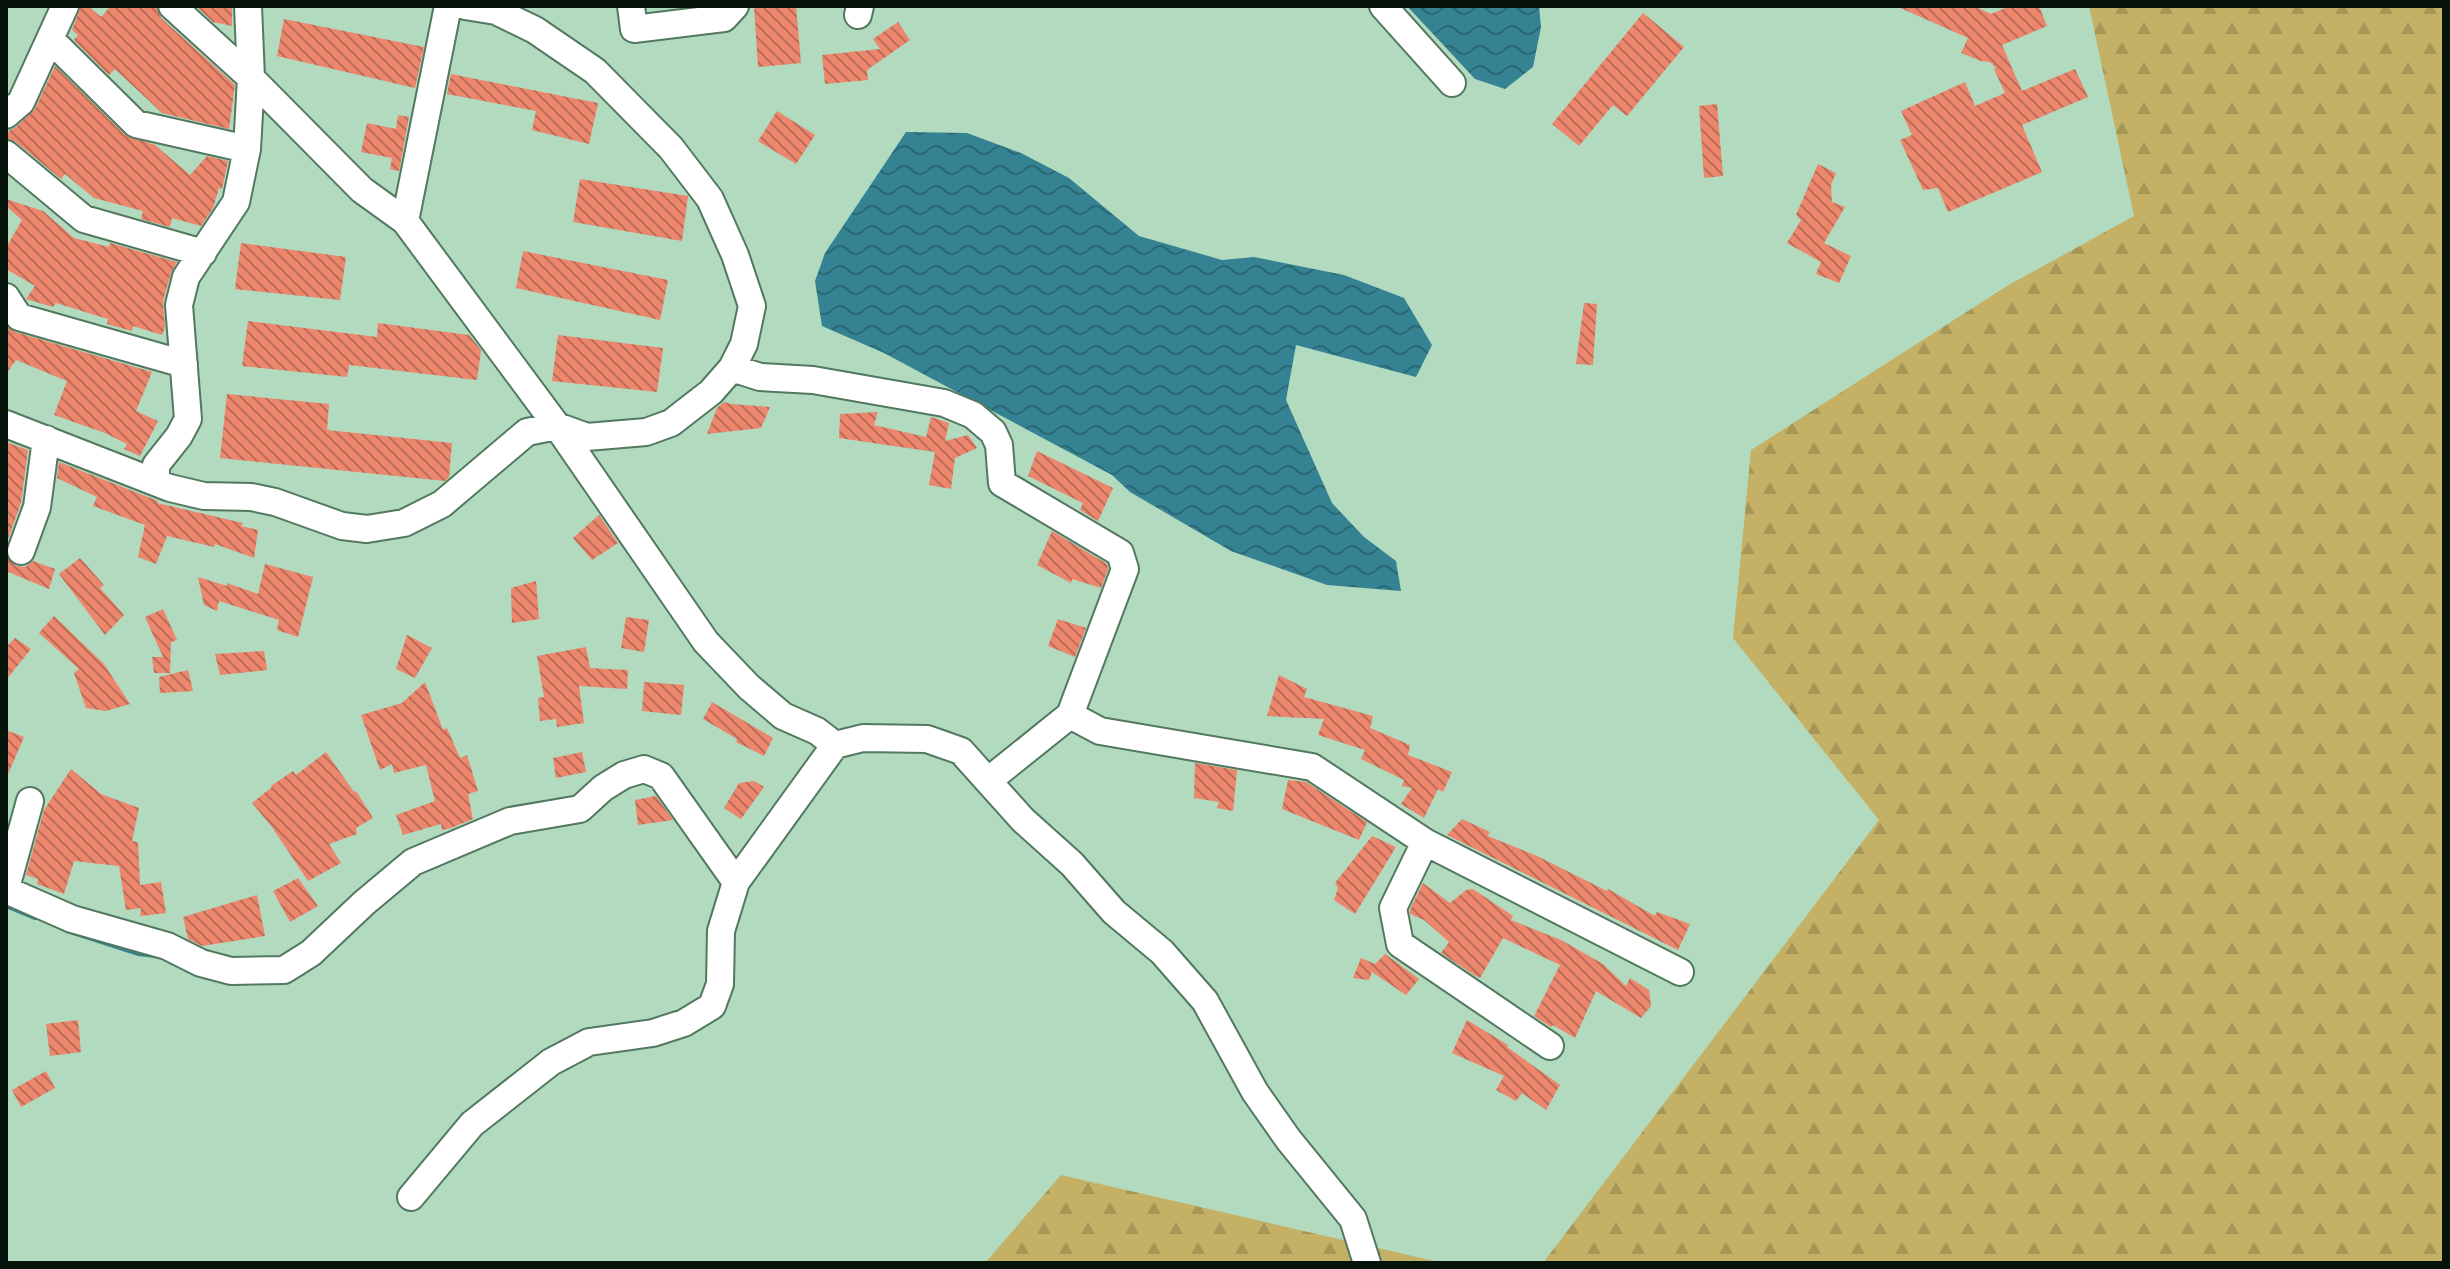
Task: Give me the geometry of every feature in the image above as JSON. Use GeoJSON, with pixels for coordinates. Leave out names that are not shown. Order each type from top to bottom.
{"type":"FeatureCollection","features":[{"type":"Feature","properties":{"kind":"street"},"geometry":{"type":"LineString","coordinates":[[6,115],[21,102],[65,6]]}},
{"type":"Feature","properties":{"kind":"street"},"geometry":{"type":"LineString","coordinates":[[172,6],[251,78],[362,190],[405,221],[557,426],[706,642],[749,687],[783,716],[817,731],[835,745]]}},
{"type":"Feature","properties":{"kind":"street"},"geometry":{"type":"LineString","coordinates":[[156,480],[156,465],[188,419],[179,305],[186,277],[236,202],[247,149],[251,78],[248,6]]}},
{"type":"Feature","properties":{"kind":"street"},"geometry":{"type":"LineString","coordinates":[[405,221],[448,6]]}},
{"type":"Feature","properties":{"kind":"street"},"geometry":{"type":"LineString","coordinates":[[6,424],[170,488],[204,496],[251,497],[275,502],[342,526],[367,529],[404,523],[442,504],[527,432],[557,426],[587,437],[646,432],[671,423],[711,392],[732,368],[744,344],[752,306],[735,255],[710,199],[671,148],[595,71],[533,18],[465,6]]}},
{"type":"Feature","properties":{"kind":"street"},"geometry":{"type":"LineString","coordinates":[[631,6],[634,29],[724,18],[735,6]]}},
{"type":"Feature","properties":{"kind":"street"},"geometry":{"type":"LineString","coordinates":[[1383,6],[1452,83]]}},
{"type":"Feature","properties":{"kind":"street"},"geometry":{"type":"LineString","coordinates":[[50,39],[136,124],[247,149]]}},
{"type":"Feature","properties":{"kind":"street"},"geometry":{"type":"LineString","coordinates":[[6,154],[84,219],[203,253]]}},
{"type":"Feature","properties":{"kind":"street"},"geometry":{"type":"LineString","coordinates":[[6,297],[19,317],[184,364]]}},
{"type":"Feature","properties":{"kind":"street"},"geometry":{"type":"LineString","coordinates":[[732,368],[760,377],[813,380],[944,403],[973,415],[993,432],[999,445],[1002,483],[1120,553],[1125,569],[1070,715],[989,780]]}},
{"type":"Feature","properties":{"kind":"street"},"geometry":{"type":"LineString","coordinates":[[21,551],[37,507],[46,439]]}},
{"type":"Feature","properties":{"kind":"street"},"geometry":{"type":"LineString","coordinates":[[1070,715],[1100,731],[1312,767],[1425,842],[1680,972]]}},
{"type":"Feature","properties":{"kind":"street"},"geometry":{"type":"LineString","coordinates":[[411,1197],[472,1124],[551,1062],[589,1042],[653,1033],[684,1023],[712,1006],[720,984],[721,931],[736,882],[835,745],[863,738],[927,739],[961,751],[1023,820],[1072,864],[1114,912],[1162,952],[1205,1001],[1255,1092],[1288,1139],[1353,1219],[1367,1263]]}},
{"type":"Feature","properties":{"kind":"street"},"geometry":{"type":"LineString","coordinates":[[30,801],[6,889],[72,919],[167,946],[201,963],[231,971],[284,970],[311,953],[413,862],[510,821],[580,809],[603,788],[624,775],[644,769],[661,776],[736,882]]}},
{"type":"Feature","properties":{"kind":"street"},"geometry":{"type":"LineString","coordinates":[[1425,842],[1393,908],[1400,944],[1550,1046]]}},
{"type":"Feature","properties":{"kind":"green space"},"geometry":{"type":"Polygon","coordinates":[[[2089,6],[2444,6],[2444,1263],[1543,1263],[1879,820],[1733,638],[1751,450],[2007,286],[2134,216],[2089,6]]]}},
{"type":"Feature","properties":{"kind":"green space"},"geometry":{"type":"Polygon","coordinates":[[[1061,1175],[1443,1263],[985,1263],[1061,1175]]]}},
{"type":"Feature","properties":{"kind":"water"},"geometry":{"type":"Polygon","coordinates":[[[1407,6],[1539,6],[1541,27],[1533,67],[1505,89],[1475,79],[1407,6]]]}},
{"type":"Feature","properties":{"kind":"water"},"geometry":{"type":"Polygon","coordinates":[[[906,132],[967,133],[1021,153],[1069,178],[1139,236],[1222,260],[1254,257],[1344,275],[1404,298],[1432,345],[1416,377],[1296,345],[1286,400],[1332,503],[1364,537],[1396,561],[1401,591],[1327,585],[1231,551],[1130,492],[1112,475],[884,353],[822,326],[815,281],[825,253],[906,132]]]}},
{"type":"Feature","properties":{"kind":"building"},"geometry":{"type":"Polygon","coordinates":[[[81,6],[88,6],[101,17],[111,6],[156,6],[161,18],[235,85],[229,129],[162,113],[115,69],[109,75],[74,40],[78,35],[72,30],[81,6]]]}},
{"type":"Feature","properties":{"kind":"building"},"geometry":{"type":"Polygon","coordinates":[[[196,6],[232,6],[232,26],[213,22],[196,6]]]}},
{"type":"Feature","properties":{"kind":"building"},"geometry":{"type":"Polygon","coordinates":[[[754,6],[796,6],[801,63],[758,67],[754,6]]]}},
{"type":"Feature","properties":{"kind":"building"},"geometry":{"type":"Polygon","coordinates":[[[1896,6],[1974,6],[1991,14],[2010,6],[2039,6],[2047,26],[2002,45],[2022,91],[2075,69],[2088,97],[2022,125],[2042,172],[1948,212],[1938,188],[1923,190],[1900,140],[1912,135],[1901,111],[1965,82],[1975,106],[2005,93],[1996,68],[1990,62],[1961,53],[1968,38],[1896,6]]]}},
{"type":"Feature","properties":{"kind":"building"},"geometry":{"type":"Polygon","coordinates":[[[1643,13],[1684,47],[1627,116],[1613,105],[1579,146],[1552,124],[1643,13]]]}},
{"type":"Feature","properties":{"kind":"building"},"geometry":{"type":"Polygon","coordinates":[[[284,19],[424,47],[415,88],[277,56],[284,19]]]}},
{"type":"Feature","properties":{"kind":"building"},"geometry":{"type":"Polygon","coordinates":[[[898,22],[910,40],[867,70],[868,80],[825,84],[822,55],[880,49],[873,39],[898,22]]]}},
{"type":"Feature","properties":{"kind":"building"},"geometry":{"type":"Polygon","coordinates":[[[55,66],[125,135],[155,145],[190,175],[207,156],[228,161],[222,189],[219,188],[213,208],[201,226],[172,218],[170,227],[141,219],[143,211],[94,198],[65,174],[61,179],[16,142],[6,138],[9,131],[35,109],[55,66]]]}},
{"type":"Feature","properties":{"kind":"building"},"geometry":{"type":"Polygon","coordinates":[[[451,74],[598,103],[589,144],[532,130],[536,111],[447,94],[451,74]]]}},
{"type":"Feature","properties":{"kind":"building"},"geometry":{"type":"Polygon","coordinates":[[[1717,104],[1723,176],[1704,178],[1699,106],[1717,104]]]}},
{"type":"Feature","properties":{"kind":"building"},"geometry":{"type":"Polygon","coordinates":[[[777,111],[815,135],[796,164],[758,141],[777,111]]]}},
{"type":"Feature","properties":{"kind":"building"},"geometry":{"type":"Polygon","coordinates":[[[398,115],[409,117],[399,171],[390,169],[392,158],[361,152],[367,123],[396,129],[398,115]]]}},
{"type":"Feature","properties":{"kind":"building"},"geometry":{"type":"Polygon","coordinates":[[[1818,164],[1836,173],[1831,185],[1832,202],[1845,207],[1824,243],[1851,256],[1839,283],[1816,274],[1821,262],[1787,243],[1801,220],[1796,215],[1818,164]]]}},
{"type":"Feature","properties":{"kind":"building"},"geometry":{"type":"Polygon","coordinates":[[[580,179],[688,196],[682,241],[573,222],[580,179]]]}},
{"type":"Feature","properties":{"kind":"building"},"geometry":{"type":"Polygon","coordinates":[[[6,199],[43,211],[74,238],[109,247],[110,243],[177,262],[163,301],[165,328],[162,335],[133,326],[132,331],[107,324],[108,319],[56,303],[53,307],[26,299],[35,286],[6,269],[6,248],[22,220],[6,206],[6,199]]]}},
{"type":"Feature","properties":{"kind":"building"},"geometry":{"type":"Polygon","coordinates":[[[241,243],[346,257],[340,300],[235,289],[241,243]]]}},
{"type":"Feature","properties":{"kind":"building"},"geometry":{"type":"Polygon","coordinates":[[[523,251],[668,280],[660,320],[516,288],[523,251]]]}},
{"type":"Feature","properties":{"kind":"building"},"geometry":{"type":"Polygon","coordinates":[[[1584,303],[1597,304],[1593,365],[1576,364],[1584,303]]]}},
{"type":"Feature","properties":{"kind":"building"},"geometry":{"type":"Polygon","coordinates":[[[248,321],[377,337],[378,323],[469,335],[481,350],[477,380],[349,365],[347,377],[242,366],[248,321]]]}},
{"type":"Feature","properties":{"kind":"building"},"geometry":{"type":"Polygon","coordinates":[[[7,327],[15,332],[152,372],[136,411],[158,421],[140,456],[124,449],[127,444],[105,433],[54,415],[67,381],[16,360],[6,374],[7,327]]]}},
{"type":"Feature","properties":{"kind":"building"},"geometry":{"type":"Polygon","coordinates":[[[558,335],[663,348],[657,392],[552,381],[558,335]]]}},
{"type":"Feature","properties":{"kind":"building"},"geometry":{"type":"Polygon","coordinates":[[[227,394],[329,404],[327,430],[452,443],[449,477],[445,481],[220,458],[227,394]]]}},
{"type":"Feature","properties":{"kind":"building"},"geometry":{"type":"Polygon","coordinates":[[[724,402],[770,407],[761,428],[707,434],[717,408],[724,402]]]}},
{"type":"Feature","properties":{"kind":"building"},"geometry":{"type":"Polygon","coordinates":[[[878,412],[874,425],[926,437],[931,417],[949,423],[945,441],[968,435],[977,448],[955,458],[951,489],[929,485],[935,452],[839,438],[840,414],[878,412]]]}},
{"type":"Feature","properties":{"kind":"building"},"geometry":{"type":"Polygon","coordinates":[[[6,442],[28,450],[21,503],[8,539],[6,539],[6,442]]]}},
{"type":"Feature","properties":{"kind":"building"},"geometry":{"type":"Polygon","coordinates":[[[1037,451],[1113,488],[1098,521],[1080,510],[1083,503],[1028,476],[1037,451]]]}},
{"type":"Feature","properties":{"kind":"building"},"geometry":{"type":"Polygon","coordinates":[[[59,462],[157,503],[243,523],[241,526],[258,530],[254,558],[215,544],[214,547],[167,536],[156,564],[138,557],[145,525],[93,506],[97,497],[57,478],[59,462]]]}},
{"type":"Feature","properties":{"kind":"building"},"geometry":{"type":"Polygon","coordinates":[[[599,515],[618,543],[592,560],[573,538],[599,515]]]}},
{"type":"Feature","properties":{"kind":"building"},"geometry":{"type":"Polygon","coordinates":[[[1052,531],[1107,564],[1101,588],[1072,579],[1071,583],[1037,565],[1052,531]]]}},
{"type":"Feature","properties":{"kind":"building"},"geometry":{"type":"Polygon","coordinates":[[[6,556],[16,566],[25,567],[33,561],[55,569],[49,589],[6,571],[6,556]]]}},
{"type":"Feature","properties":{"kind":"building"},"geometry":{"type":"Polygon","coordinates":[[[80,558],[104,585],[100,588],[124,615],[105,635],[59,574],[80,558]]]}},
{"type":"Feature","properties":{"kind":"building"},"geometry":{"type":"Polygon","coordinates":[[[265,564],[313,577],[298,637],[277,630],[279,620],[219,601],[217,611],[204,605],[198,577],[258,594],[265,564]]]}},
{"type":"Feature","properties":{"kind":"building"},"geometry":{"type":"Polygon","coordinates":[[[536,581],[539,619],[512,623],[511,588],[536,581]]]}},
{"type":"Feature","properties":{"kind":"building"},"geometry":{"type":"Polygon","coordinates":[[[163,609],[177,640],[171,642],[170,673],[154,673],[152,657],[163,657],[145,617],[163,609]]]}},
{"type":"Feature","properties":{"kind":"building"},"geometry":{"type":"Polygon","coordinates":[[[54,616],[104,664],[130,704],[106,711],[86,708],[74,673],[79,669],[39,633],[54,616]]]}},
{"type":"Feature","properties":{"kind":"building"},"geometry":{"type":"Polygon","coordinates":[[[626,617],[649,620],[644,652],[621,648],[626,617]]]}},
{"type":"Feature","properties":{"kind":"building"},"geometry":{"type":"Polygon","coordinates":[[[1058,619],[1086,628],[1075,657],[1048,646],[1058,619]]]}},
{"type":"Feature","properties":{"kind":"building"},"geometry":{"type":"Polygon","coordinates":[[[407,635],[432,648],[415,678],[396,669],[407,635]]]}},
{"type":"Feature","properties":{"kind":"building"},"geometry":{"type":"Polygon","coordinates":[[[15,638],[31,649],[6,680],[6,647],[15,638]]]}},
{"type":"Feature","properties":{"kind":"building"},"geometry":{"type":"Polygon","coordinates":[[[586,647],[590,668],[628,670],[627,689],[579,686],[584,723],[557,727],[556,719],[540,721],[538,698],[544,697],[537,656],[586,647]]]}},
{"type":"Feature","properties":{"kind":"building"},"geometry":{"type":"Polygon","coordinates":[[[264,651],[267,670],[220,675],[215,654],[264,651]]]}},
{"type":"Feature","properties":{"kind":"building"},"geometry":{"type":"Polygon","coordinates":[[[188,670],[193,691],[160,693],[159,677],[188,670]]]}},
{"type":"Feature","properties":{"kind":"building"},"geometry":{"type":"Polygon","coordinates":[[[1279,675],[1307,689],[1304,697],[1373,716],[1370,728],[1410,745],[1408,755],[1452,772],[1443,792],[1438,789],[1424,818],[1401,804],[1412,788],[1402,786],[1404,780],[1361,759],[1365,750],[1318,735],[1324,719],[1267,716],[1279,675]]]}},
{"type":"Feature","properties":{"kind":"building"},"geometry":{"type":"Polygon","coordinates":[[[425,682],[443,730],[447,728],[460,758],[467,755],[478,791],[468,794],[473,819],[451,828],[442,830],[441,824],[403,835],[396,815],[435,801],[426,765],[394,773],[392,764],[380,770],[361,715],[402,703],[425,682]]]}},
{"type":"Feature","properties":{"kind":"building"},"geometry":{"type":"Polygon","coordinates":[[[644,682],[684,685],[681,715],[642,711],[644,682]]]}},
{"type":"Feature","properties":{"kind":"building"},"geometry":{"type":"Polygon","coordinates":[[[712,702],[773,738],[764,756],[736,742],[737,739],[703,719],[712,702]]]}},
{"type":"Feature","properties":{"kind":"building"},"geometry":{"type":"Polygon","coordinates":[[[6,730],[24,737],[6,779],[6,730]]]}},
{"type":"Feature","properties":{"kind":"building"},"geometry":{"type":"Polygon","coordinates":[[[326,752],[373,818],[356,828],[357,834],[329,844],[341,863],[308,881],[252,803],[271,786],[293,771],[296,775],[326,752]]]}},
{"type":"Feature","properties":{"kind":"building"},"geometry":{"type":"Polygon","coordinates":[[[582,752],[586,772],[556,778],[553,758],[582,752]]]}},
{"type":"Feature","properties":{"kind":"building"},"geometry":{"type":"Polygon","coordinates":[[[1195,763],[1237,770],[1233,811],[1217,808],[1219,802],[1194,798],[1195,763]]]}},
{"type":"Feature","properties":{"kind":"building"},"geometry":{"type":"Polygon","coordinates":[[[71,769],[101,794],[139,808],[132,841],[138,842],[140,885],[161,882],[166,913],[140,916],[141,908],[126,910],[119,866],[74,861],[64,894],[37,884],[38,879],[26,875],[44,810],[71,769]]]}},
{"type":"Feature","properties":{"kind":"building"},"geometry":{"type":"Polygon","coordinates":[[[1288,780],[1306,782],[1367,822],[1359,840],[1282,809],[1288,780]]]}},
{"type":"Feature","properties":{"kind":"building"},"geometry":{"type":"Polygon","coordinates":[[[754,781],[764,787],[741,819],[724,808],[739,783],[754,781]]]}},
{"type":"Feature","properties":{"kind":"building"},"geometry":{"type":"Polygon","coordinates":[[[656,796],[673,820],[638,825],[635,800],[656,796]]]}},
{"type":"Feature","properties":{"kind":"building"},"geometry":{"type":"Polygon","coordinates":[[[1462,819],[1490,832],[1488,836],[1608,889],[1655,916],[1657,912],[1690,924],[1678,950],[1447,835],[1462,819]]]}},
{"type":"Feature","properties":{"kind":"building"},"geometry":{"type":"Polygon","coordinates":[[[1372,836],[1396,847],[1355,914],[1334,900],[1338,888],[1335,883],[1372,836]]]}},
{"type":"Feature","properties":{"kind":"building"},"geometry":{"type":"Polygon","coordinates":[[[298,878],[318,906],[290,922],[273,891],[298,878]]]}},
{"type":"Feature","properties":{"kind":"building"},"geometry":{"type":"Polygon","coordinates":[[[1423,883],[1450,903],[1466,890],[1473,889],[1513,916],[1511,920],[1561,940],[1603,964],[1626,986],[1630,978],[1649,990],[1651,1006],[1641,1018],[1596,991],[1575,1038],[1553,1025],[1551,1027],[1534,1016],[1560,965],[1503,938],[1480,978],[1474,975],[1441,953],[1449,942],[1424,920],[1410,914],[1423,883]]]}},
{"type":"Feature","properties":{"kind":"building"},"geometry":{"type":"Polygon","coordinates":[[[257,895],[265,936],[202,946],[188,939],[183,917],[257,895]]]}},
{"type":"Feature","properties":{"kind":"building"},"geometry":{"type":"Polygon","coordinates":[[[1385,954],[1419,979],[1406,995],[1372,972],[1369,980],[1353,978],[1361,958],[1375,964],[1385,954]]]}},
{"type":"Feature","properties":{"kind":"building"},"geometry":{"type":"Polygon","coordinates":[[[78,1020],[81,1052],[50,1056],[46,1024],[78,1020]]]}},
{"type":"Feature","properties":{"kind":"building"},"geometry":{"type":"Polygon","coordinates":[[[1467,1020],[1508,1045],[1560,1085],[1546,1110],[1522,1093],[1516,1101],[1496,1090],[1504,1076],[1452,1053],[1467,1020]]]}},
{"type":"Feature","properties":{"kind":"building"},"geometry":{"type":"Polygon","coordinates":[[[46,1071],[55,1088],[21,1107],[12,1090],[46,1071]]]}},
{"type":"Feature","properties":{"kind":"waterway"},"geometry":{"type":"LineString","coordinates":[[6,905],[35,917]]}},
{"type":"Feature","properties":{"kind":"waterway"},"geometry":{"type":"LineString","coordinates":[[67,930],[138,953],[156,955]]}}]}
